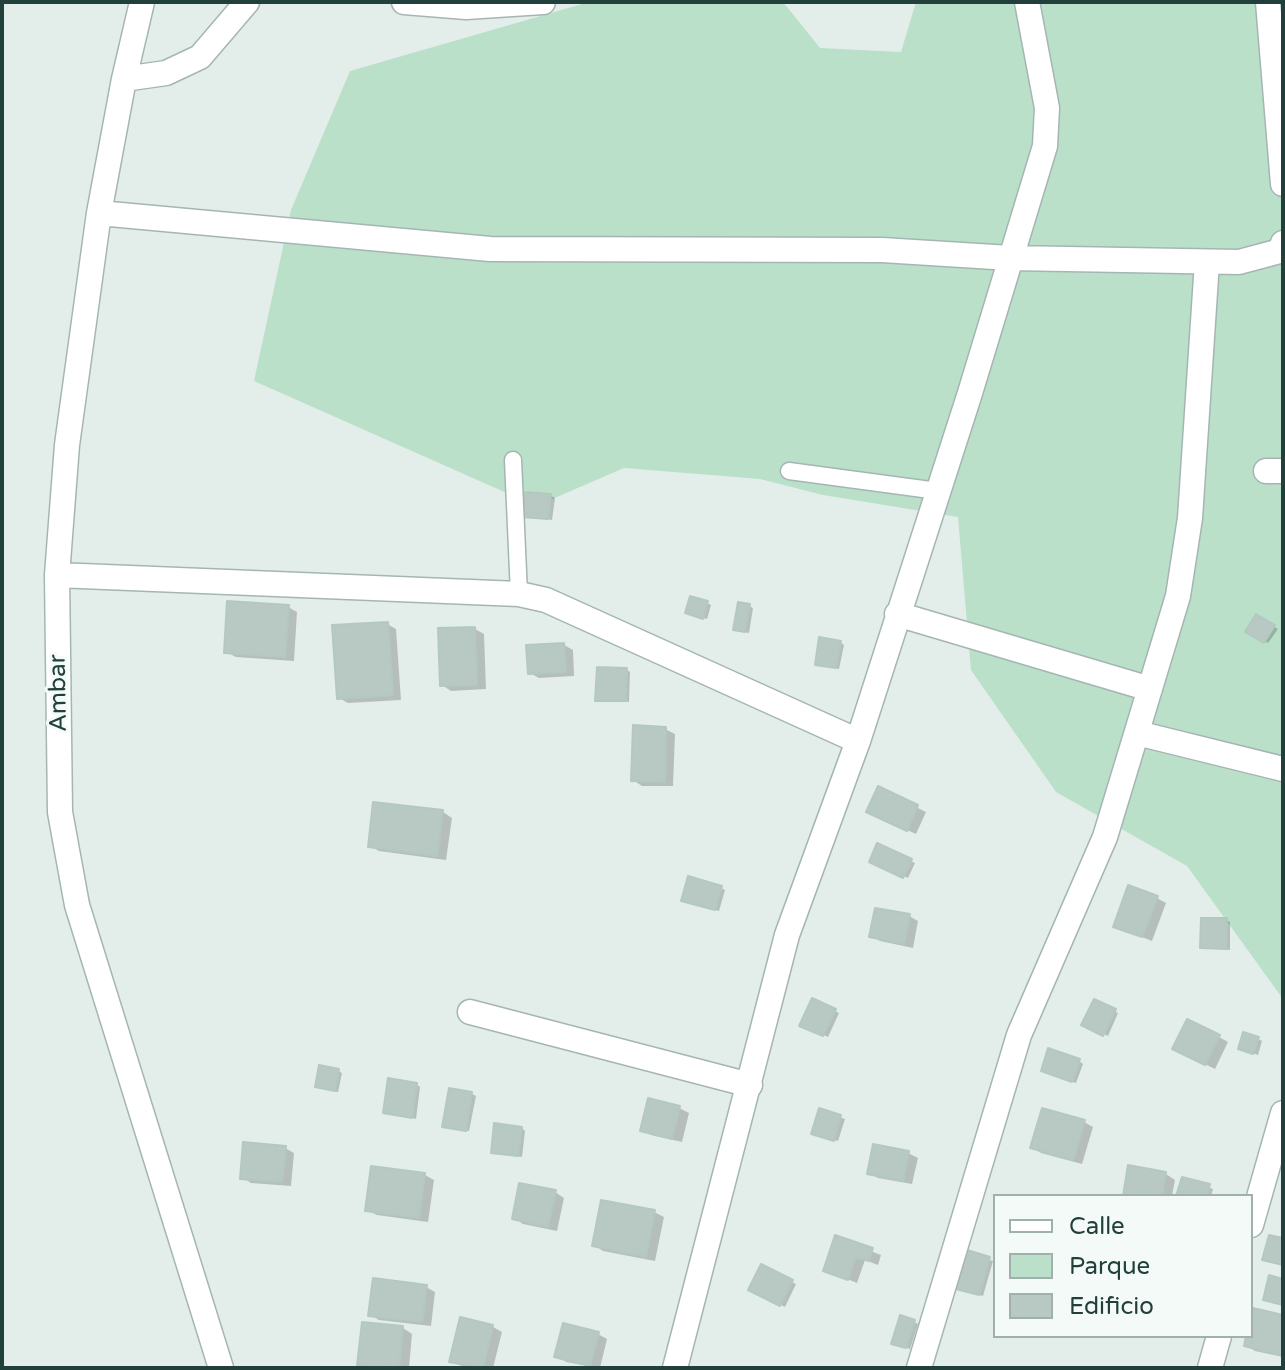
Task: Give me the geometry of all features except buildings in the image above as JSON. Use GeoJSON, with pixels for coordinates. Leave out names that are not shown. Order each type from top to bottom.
{"type":"FeatureCollection","features":[{"type":"Feature","properties":{"kind":"street","name":"Ambar"},"geometry":{"type":"LineString","coordinates":[[142,2],[99,213],[67,445],[57,575],[60,812],[77,905],[221,1368]]}},
{"type":"Feature","properties":{"kind":"street"},"geometry":{"type":"LineString","coordinates":[[124,79],[166,73],[200,57],[247,2]]}},
{"type":"Feature","properties":{"kind":"street"},"geometry":{"type":"LineString","coordinates":[[404,2],[466,7],[543,2]]}},
{"type":"Feature","properties":{"kind":"street"},"geometry":{"type":"LineString","coordinates":[[675,1368],[787,935],[858,741],[1030,203],[1045,146],[1047,108],[1027,2]]}},
{"type":"Feature","properties":{"kind":"street"},"geometry":{"type":"LineString","coordinates":[[1268,2],[1283,184]]}},
{"type":"Feature","properties":{"kind":"street"},"geometry":{"type":"LineString","coordinates":[[99,213],[490,249],[882,250],[1010,258],[1239,262],[1280,251],[1283,243]]}},
{"type":"Feature","properties":{"kind":"street"},"geometry":{"type":"LineString","coordinates":[[919,1368],[1019,1035],[1105,837],[1178,596],[1190,518],[1207,262]]}},
{"type":"Feature","properties":{"kind":"street"},"geometry":{"type":"LineString","coordinates":[[57,575],[519,594],[546,600],[858,741]]}},
{"type":"Feature","properties":{"kind":"street"},"geometry":{"type":"LineString","coordinates":[[897,614],[1150,689]]}},
{"type":"Feature","properties":{"kind":"street"},"geometry":{"type":"LineString","coordinates":[[1137,733],[1283,769]]}},
{"type":"Feature","properties":{"kind":"street"},"geometry":{"type":"LineString","coordinates":[[470,1012],[750,1085]]}},
{"type":"Feature","properties":{"kind":"street"},"geometry":{"type":"LineString","coordinates":[[1253,1218],[1283,1113]]}},
{"type":"Feature","properties":{"kind":"street"},"geometry":{"type":"LineString","coordinates":[[1210,1368],[1218,1338]]}},
{"type":"Feature","properties":{"kind":"lane"},"geometry":{"type":"LineString","coordinates":[[513,460],[519,594]]}},
{"type":"Feature","properties":{"kind":"lane"},"geometry":{"type":"LineString","coordinates":[[789,471],[938,491]]}},
{"type":"Feature","properties":{"kind":"green space"},"geometry":{"type":"Polygon","coordinates":[[[589,2],[783,2],[820,48],[901,52],[916,2],[1283,2],[1283,999],[1187,866],[1056,792],[971,670],[958,517],[823,495],[760,479],[624,468],[536,506],[254,381],[291,210],[350,71],[589,2]]]}}]}
